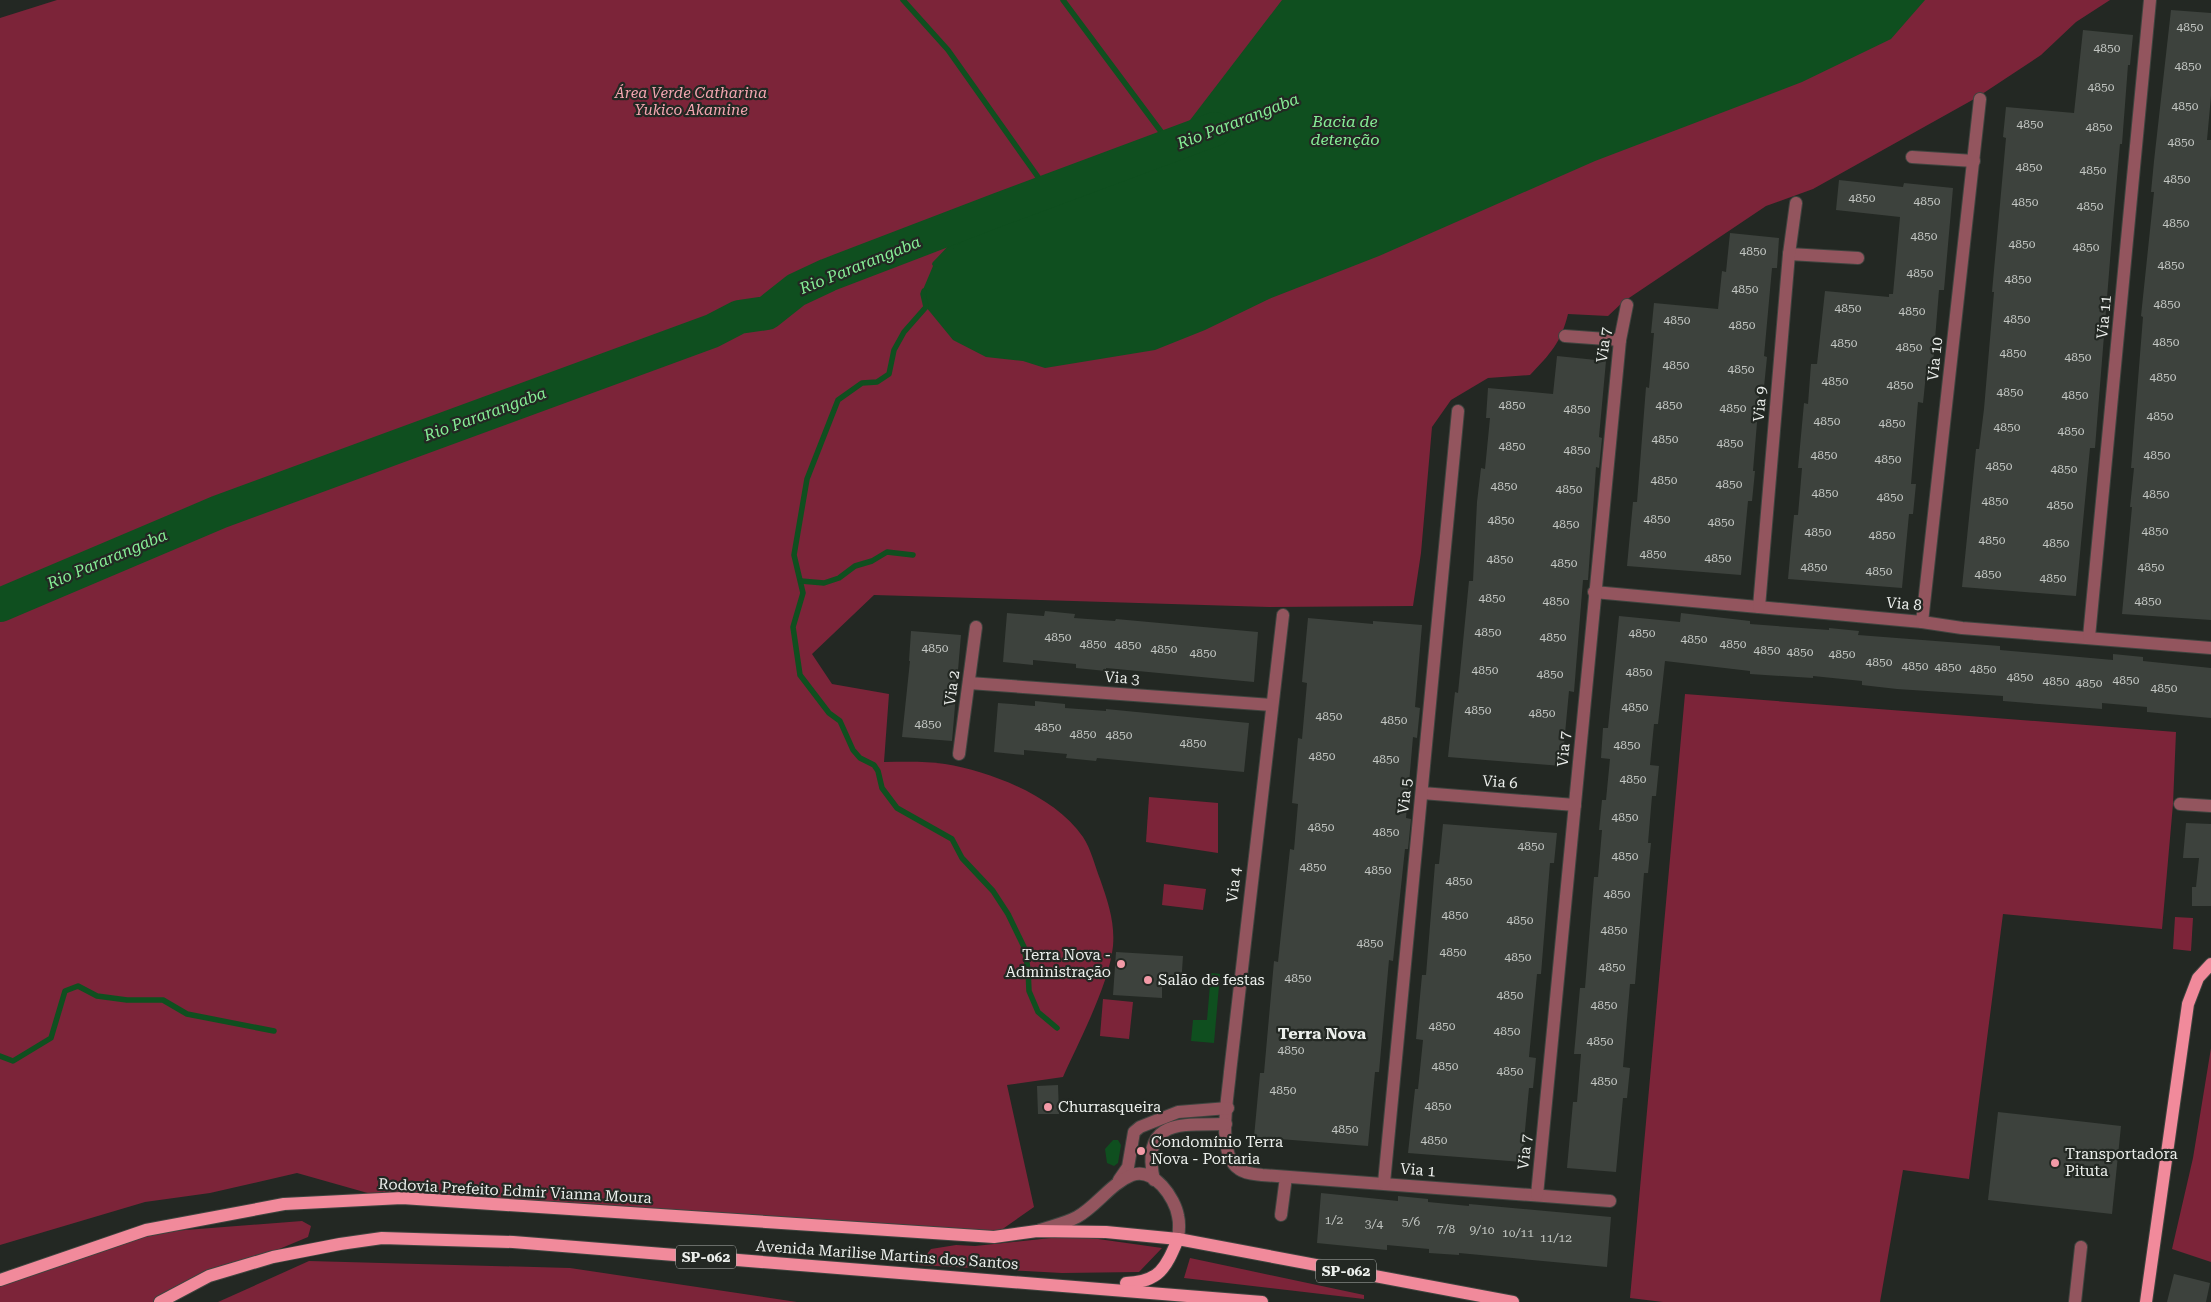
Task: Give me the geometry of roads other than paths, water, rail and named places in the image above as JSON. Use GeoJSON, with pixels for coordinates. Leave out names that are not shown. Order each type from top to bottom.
{"type":"FeatureCollection","features":[{"type":"Feature","properties":{"kind":"main road"},"geometry":{"type":"LineString","coordinates":[[2146,1302],[2188,1004],[2198,978],[2211,964]]}},
{"type":"Feature","properties":{"kind":"main road","name":"Rodovia Prefeito Edmir Vianna Moura"},"geometry":{"type":"LineString","coordinates":[[0,1280],[146,1230],[284,1204],[402,1198],[994,1236],[1038,1231]]}},
{"type":"Feature","properties":{"kind":"main road","name":"SP-062"},"geometry":{"type":"LineString","coordinates":[[1038,1231],[1106,1232],[1178,1239],[1513,1302]]}},
{"type":"Feature","properties":{"kind":"main road","name":"Avenida Marilise Martins dos Santos"},"geometry":{"type":"LineString","coordinates":[[160,1302],[210,1276],[264,1260],[340,1244],[382,1238],[513,1242],[1262,1302]]}},
{"type":"Feature","properties":{"kind":"main road"},"geometry":{"type":"LineString","coordinates":[[1063,1285],[1141,1283],[1160,1273],[1178,1239]]}},
{"type":"Feature","properties":{"kind":"street","name":"Via 11"},"geometry":{"type":"LineString","coordinates":[[2089,637],[2150,0]]}},
{"type":"Feature","properties":{"kind":"street","name":"Via 10"},"geometry":{"type":"LineString","coordinates":[[1922,622],[1980,99]]}},
{"type":"Feature","properties":{"kind":"street"},"geometry":{"type":"LineString","coordinates":[[1912,157],[1974,161]]}},
{"type":"Feature","properties":{"kind":"street","name":"Via 9"},"geometry":{"type":"LineString","coordinates":[[1759,607],[1789,254],[1796,203]]}},
{"type":"Feature","properties":{"kind":"street"},"geometry":{"type":"LineString","coordinates":[[1789,254],[1858,258]]}},
{"type":"Feature","properties":{"kind":"street","name":"Via 7"},"geometry":{"type":"LineString","coordinates":[[1537,1195],[1594,592],[1620,340],[1627,305]]}},
{"type":"Feature","properties":{"kind":"street"},"geometry":{"type":"LineString","coordinates":[[1565,336],[1620,340]]}},
{"type":"Feature","properties":{"kind":"street","name":"Via 5"},"geometry":{"type":"LineString","coordinates":[[1384,1183],[1458,411]]}},
{"type":"Feature","properties":{"kind":"street","name":"Via 8"},"geometry":{"type":"LineString","coordinates":[[1594,592],[2002,631],[2211,648]]}},
{"type":"Feature","properties":{"kind":"street","name":"Via 4"},"geometry":{"type":"LineString","coordinates":[[1230,1158],[1226,1141],[1226,1124],[1283,615]]}},
{"type":"Feature","properties":{"kind":"street","name":"Via 2"},"geometry":{"type":"LineString","coordinates":[[960,754],[976,628]]}},
{"type":"Feature","properties":{"kind":"street","name":"Via 3"},"geometry":{"type":"LineString","coordinates":[[969,683],[1272,705]]}},
{"type":"Feature","properties":{"kind":"street","name":"Via 6"},"geometry":{"type":"LineString","coordinates":[[1422,793],[1575,805]]}},
{"type":"Feature","properties":{"kind":"street"},"geometry":{"type":"LineString","coordinates":[[2180,804],[2211,806]]}},
{"type":"Feature","properties":{"kind":"street"},"geometry":{"type":"LineString","coordinates":[[1117,1184],[1128,1167],[1134,1133],[1140,1127],[1178,1112],[1228,1108]]}},
{"type":"Feature","properties":{"kind":"street"},"geometry":{"type":"LineString","coordinates":[[1154,1180],[1151,1162],[1152,1147],[1168,1128],[1226,1124]]}},
{"type":"Feature","properties":{"kind":"street","name":"Via 1"},"geometry":{"type":"LineString","coordinates":[[1230,1158],[1237,1168],[1243,1172],[1286,1177],[1610,1201]]}},
{"type":"Feature","properties":{"kind":"street"},"geometry":{"type":"LineString","coordinates":[[1038,1231],[1076,1218],[1117,1184],[1141,1173],[1154,1180],[1171,1196],[1178,1216],[1178,1239]]}},
{"type":"Feature","properties":{"kind":"street"},"geometry":{"type":"LineString","coordinates":[[1281,1215],[1286,1177]]}},
{"type":"Feature","properties":{"kind":"street"},"geometry":{"type":"LineString","coordinates":[[2076,1302],[2081,1248]]}},
{"type":"Feature","properties":{"kind":"water","name":"Bacia de detenção"},"geometry":{"type":"Polygon","coordinates":[[[1282,0],[1925,0],[1891,39],[1802,82],[1595,161],[1379,256],[1269,299],[1205,330],[1155,350],[1045,368],[1023,361],[986,357],[953,340],[926,307],[922,292],[933,266],[952,246],[1000,209],[1171,145],[1282,0]]]}},
{"type":"Feature","properties":{"kind":"water"},"geometry":{"type":"Polygon","coordinates":[[[1211,973],[1220,974],[1214,1043],[1191,1041],[1193,1020],[1207,1020],[1211,973]]]}},
{"type":"Feature","properties":{"kind":"water"},"geometry":{"type":"Polygon","coordinates":[[[1113,1140],[1118,1140],[1121,1145],[1118,1163],[1114,1166],[1107,1163],[1105,1149],[1113,1140]]]}},
{"type":"Feature","properties":{"kind":"waterway"},"geometry":{"type":"LineString","coordinates":[[903,0],[948,50],[1048,191]]}},
{"type":"Feature","properties":{"kind":"waterway"},"geometry":{"type":"LineString","coordinates":[[1063,0],[1171,145]]}},
{"type":"Feature","properties":{"kind":"waterway","name":"Rio Pararangaba"},"geometry":{"type":"LineString","coordinates":[[0,605],[219,512],[712,331],[739,317],[767,313],[796,290],[828,275],[1215,129]]}},
{"type":"Feature","properties":{"kind":"waterway"},"geometry":{"type":"LineString","coordinates":[[935,264],[952,246],[1000,209]]}},
{"type":"Feature","properties":{"kind":"waterway"},"geometry":{"type":"LineString","coordinates":[[924,291],[926,307],[904,332],[894,350],[889,374],[877,382],[862,383],[838,400],[807,479],[794,555],[803,593],[793,627],[800,675],[829,713],[840,721],[853,750],[860,758],[874,765],[878,771],[882,788],[897,808],[952,839],[962,858],[993,891],[1008,914],[1024,947],[1029,991],[1038,1012],[1057,1028]]}},
{"type":"Feature","properties":{"kind":"waterway"},"geometry":{"type":"LineString","coordinates":[[801,581],[824,583],[839,578],[855,566],[872,561],[887,552],[913,555]]}},
{"type":"Feature","properties":{"kind":"waterway"},"geometry":{"type":"LineString","coordinates":[[0,1056],[13,1061],[51,1038],[65,991],[78,986],[97,996],[127,1000],[163,1000],[187,1014],[274,1031]]}},
{"type":"Feature","properties":{"kind":"place","name":"Terra Nova - Administração"},"geometry":{"type":"Point","coordinates":[1121,964]}},
{"type":"Feature","properties":{"kind":"place","name":"Salão de festas"},"geometry":{"type":"Point","coordinates":[1148,980]}},
{"type":"Feature","properties":{"kind":"place","name":"Churrasqueira"},"geometry":{"type":"Point","coordinates":[1048,1107]}},
{"type":"Feature","properties":{"kind":"place","name":"Condomínio Terra Nova - Portaria"},"geometry":{"type":"Point","coordinates":[1141,1151]}},
{"type":"Feature","properties":{"kind":"place","name":"Transportadora Pituta"},"geometry":{"type":"Point","coordinates":[2055,1163]}},
{"type":"Feature","properties":{"kind":"district","name":"Terra Nova"},"geometry":{"type":"Point","coordinates":[1322,1033]}},
{"type":"Feature","properties":{"kind":"park label","name":"Área Verde Catharina Yukico Akamine"},"geometry":{"type":"Point","coordinates":[691,102]}}]}
